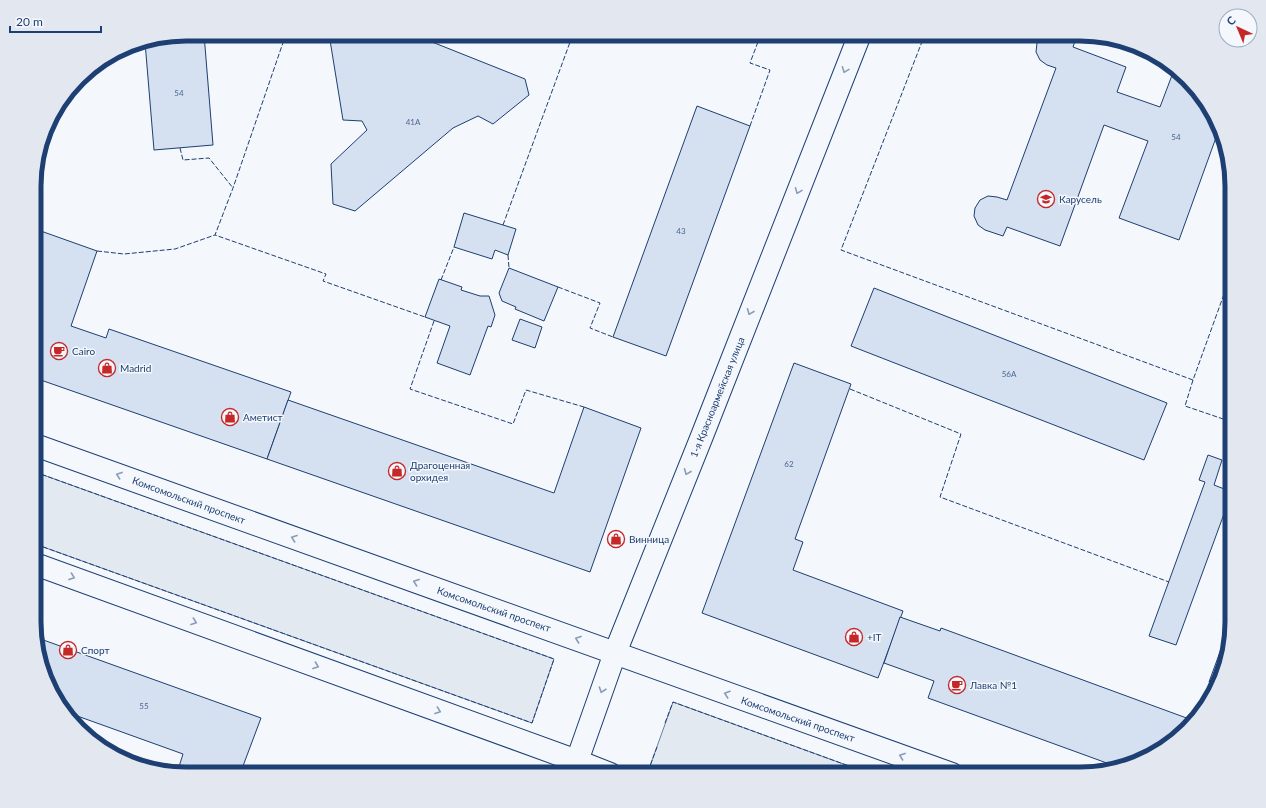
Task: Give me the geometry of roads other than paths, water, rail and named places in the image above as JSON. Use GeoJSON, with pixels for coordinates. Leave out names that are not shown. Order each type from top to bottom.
{"type":"FeatureCollection","features":[{"type":"Feature","properties":{"kind":"main road","name":"1-я Красноармейская улица"},"geometry":{"type":"LineString","coordinates":[[577,761],[615,653],[857,41]]}},
{"type":"Feature","properties":{"kind":"main road","name":"Комсомольский проспект"},"geometry":{"type":"LineString","coordinates":[[41,447],[933,767]]}},
{"type":"Feature","properties":{"kind":"main road"},"geometry":{"type":"LineString","coordinates":[[41,566],[592,767]]}},
{"type":"Feature","properties":{"kind":"place","name":"Карусель"},"geometry":{"type":"Point","coordinates":[1046,199]}},
{"type":"Feature","properties":{"kind":"place","name":"Cairo"},"geometry":{"type":"Point","coordinates":[59,351]}},
{"type":"Feature","properties":{"kind":"place","name":"Madrid"},"geometry":{"type":"Point","coordinates":[107,368]}},
{"type":"Feature","properties":{"kind":"place","name":"Аметист"},"geometry":{"type":"Point","coordinates":[230,417]}},
{"type":"Feature","properties":{"kind":"place","name":"Драгоценная орхидея"},"geometry":{"type":"Point","coordinates":[397,471]}},
{"type":"Feature","properties":{"kind":"place","name":"Винница"},"geometry":{"type":"Point","coordinates":[616,539]}},
{"type":"Feature","properties":{"kind":"place","name":"+IT"},"geometry":{"type":"Point","coordinates":[854,637]}},
{"type":"Feature","properties":{"kind":"place","name":"Спорт"},"geometry":{"type":"Point","coordinates":[68,650]}},
{"type":"Feature","properties":{"kind":"place","name":"Лавка №1"},"geometry":{"type":"Point","coordinates":[957,685]}}]}
